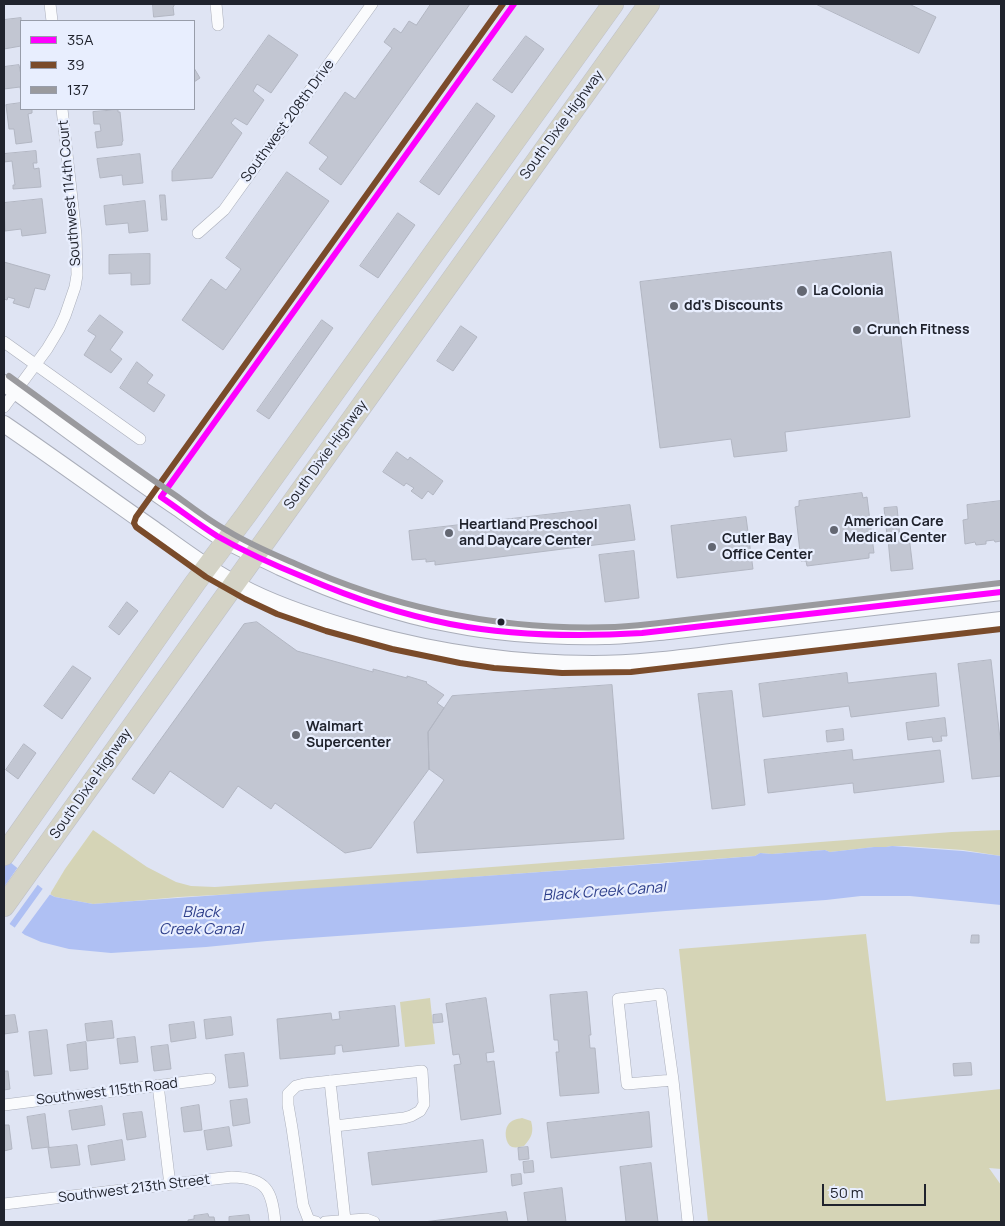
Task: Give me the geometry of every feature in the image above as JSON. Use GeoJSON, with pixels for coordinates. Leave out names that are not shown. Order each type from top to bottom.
{"type":"FeatureCollection","features":[{"type":"Feature","properties":{"kind":"highway"},"geometry":{"type":"LineString","coordinates":[[9,848],[207,567],[612,4]]}},
{"type":"Feature","properties":{"kind":"highway"},"geometry":{"type":"LineString","coordinates":[[620,4],[620,29],[624,38]]}},
{"type":"Feature","properties":{"kind":"highway","name":"South Dixie Highway"},"geometry":{"type":"LineString","coordinates":[[4,906],[649,4]]}},
{"type":"Feature","properties":{"kind":"highway"},"geometry":{"type":"LineString","coordinates":[[596,27],[602,44],[603,56],[600,72]]}},
{"type":"Feature","properties":{"kind":"main road"},"geometry":{"type":"LineString","coordinates":[[10,387],[154,492],[227,541],[306,579],[337,591],[412,615],[450,624],[479,629],[553,635],[606,636],[670,631],[1001,592]]}},
{"type":"Feature","properties":{"kind":"main road"},"geometry":{"type":"LineString","coordinates":[[4,424],[207,567],[234,583],[278,604],[333,624],[411,645],[461,655],[532,662],[631,663],[1001,620]]}},
{"type":"Feature","properties":{"kind":"street"},"geometry":{"type":"LineString","coordinates":[[50,4],[52,20]]}},
{"type":"Feature","properties":{"kind":"street"},"geometry":{"type":"LineString","coordinates":[[216,4],[218,25]]}},
{"type":"Feature","properties":{"kind":"street","name":"Southwest 208th Drive"},"geometry":{"type":"LineString","coordinates":[[198,233],[224,210],[372,4]]}},
{"type":"Feature","properties":{"kind":"street","name":"Southwest 114th Court"},"geometry":{"type":"LineString","coordinates":[[4,407],[10,387],[36,365],[47,349],[65,316],[76,287],[75,220],[62,110]]}},
{"type":"Feature","properties":{"kind":"street"},"geometry":{"type":"LineString","coordinates":[[4,342],[140,439]]}},
{"type":"Feature","properties":{"kind":"street"},"geometry":{"type":"LineString","coordinates":[[673,1080],[627,1084],[618,999],[661,994],[673,1080],[688,1222]]}},
{"type":"Feature","properties":{"kind":"street"},"geometry":{"type":"LineString","coordinates":[[316,1222],[308,1218],[304,1210],[287,1100],[288,1094],[296,1086],[304,1084],[422,1071],[424,1104],[420,1112],[400,1119],[335,1126]]}},
{"type":"Feature","properties":{"kind":"street","name":"Southwest 115th Road"},"geometry":{"type":"LineString","coordinates":[[4,1105],[210,1079]]}},
{"type":"Feature","properties":{"kind":"street"},"geometry":{"type":"LineString","coordinates":[[330,1081],[345,1220]]}},
{"type":"Feature","properties":{"kind":"street"},"geometry":{"type":"LineString","coordinates":[[158,1085],[170,1185]]}},
{"type":"Feature","properties":{"kind":"street","name":"Southwest 213th Street"},"geometry":{"type":"LineString","coordinates":[[4,1204],[232,1177],[249,1179],[266,1189],[272,1201],[276,1222]]}},
{"type":"Feature","properties":{"kind":"street"},"geometry":{"type":"LineString","coordinates":[[325,1222],[366,1219],[374,1222]]}},
{"type":"Feature","properties":{"kind":"green space"},"geometry":{"type":"Polygon","coordinates":[[[93,830],[147,867],[176,882],[191,886],[215,887],[952,832],[1001,830],[1001,856],[963,850],[892,846],[830,852],[825,850],[772,854],[760,853],[755,856],[93,904],[55,897],[50,894],[93,830]]]}},
{"type":"Feature","properties":{"kind":"green space"},"geometry":{"type":"Polygon","coordinates":[[[866,934],[886,1101],[1001,1089],[1001,1169],[989,1168],[1001,1185],[1001,1222],[708,1222],[679,949],[866,934]]]}},
{"type":"Feature","properties":{"kind":"green space"},"geometry":{"type":"Polygon","coordinates":[[[430,998],[435,1044],[405,1047],[400,1002],[430,998]]]}},
{"type":"Feature","properties":{"kind":"green space"},"geometry":{"type":"Polygon","coordinates":[[[522,1118],[531,1121],[532,1134],[524,1146],[512,1147],[507,1140],[507,1127],[512,1121],[522,1118]]]}},
{"type":"Feature","properties":{"kind":"water","name":"Black Creek Canal"},"geometry":{"type":"Polygon","coordinates":[[[892,846],[963,851],[1001,856],[1001,905],[910,896],[861,896],[111,953],[69,949],[41,942],[25,935],[4,920],[4,859],[49,894],[55,897],[93,904],[667,863],[755,856],[760,853],[772,854],[825,850],[830,852],[892,846]]]}},
{"type":"Feature","properties":{"kind":"pier"},"geometry":{"type":"Polygon","coordinates":[[[18,867],[39,883],[8,926],[4,924],[4,887],[18,867]]]}},
{"type":"Feature","properties":{"kind":"pier"},"geometry":{"type":"Polygon","coordinates":[[[44,887],[51,893],[20,935],[13,930],[44,887]]]}},
{"type":"Feature","properties":{"kind":"building"},"geometry":{"type":"Polygon","coordinates":[[[153,4],[174,4],[174,15],[154,17],[153,4]]]}},
{"type":"Feature","properties":{"kind":"building"},"geometry":{"type":"Polygon","coordinates":[[[431,4],[470,4],[341,185],[319,169],[328,157],[309,143],[345,92],[355,99],[392,48],[384,42],[394,28],[401,33],[409,21],[416,25],[431,4]]]}},
{"type":"Feature","properties":{"kind":"building"},"geometry":{"type":"Polygon","coordinates":[[[816,4],[909,4],[936,17],[919,53],[816,4]]]}},
{"type":"Feature","properties":{"kind":"building"},"geometry":{"type":"Polygon","coordinates":[[[21,18],[20,46],[4,49],[4,20],[21,18]]]}},
{"type":"Feature","properties":{"kind":"building"},"geometry":{"type":"Polygon","coordinates":[[[269,35],[298,55],[271,93],[257,84],[253,91],[264,100],[247,125],[235,118],[231,123],[242,133],[212,178],[172,181],[172,171],[269,35]]]}},
{"type":"Feature","properties":{"kind":"building"},"geometry":{"type":"Polygon","coordinates":[[[526,36],[544,49],[512,93],[493,80],[526,36]]]}},
{"type":"Feature","properties":{"kind":"building"},"geometry":{"type":"Polygon","coordinates":[[[19,65],[20,87],[4,89],[4,67],[19,65]]]}},
{"type":"Feature","properties":{"kind":"building"},"geometry":{"type":"Polygon","coordinates":[[[195,70],[200,78],[195,81],[195,70]]]}},
{"type":"Feature","properties":{"kind":"building"},"geometry":{"type":"Polygon","coordinates":[[[20,103],[20,110],[32,110],[32,113],[28,114],[32,142],[16,144],[14,129],[9,129],[6,105],[20,103]]]}},
{"type":"Feature","properties":{"kind":"building"},"geometry":{"type":"Polygon","coordinates":[[[477,103],[495,116],[439,195],[420,182],[477,103]]]}},
{"type":"Feature","properties":{"kind":"building"},"geometry":{"type":"Polygon","coordinates":[[[118,110],[120,112],[122,145],[97,148],[95,132],[101,131],[100,124],[94,124],[93,112],[118,110]]]}},
{"type":"Feature","properties":{"kind":"building"},"geometry":{"type":"Polygon","coordinates":[[[36,151],[37,163],[33,163],[34,169],[39,168],[41,187],[13,189],[13,185],[15,185],[12,161],[4,162],[4,154],[36,151]]]}},
{"type":"Feature","properties":{"kind":"building"},"geometry":{"type":"Polygon","coordinates":[[[140,154],[143,183],[123,185],[122,175],[100,178],[97,159],[140,154]]]}},
{"type":"Feature","properties":{"kind":"building"},"geometry":{"type":"Polygon","coordinates":[[[287,172],[329,201],[223,350],[182,320],[211,279],[226,290],[241,269],[226,258],[287,172]]]}},
{"type":"Feature","properties":{"kind":"building"},"geometry":{"type":"Polygon","coordinates":[[[160,195],[165,195],[167,220],[162,220],[160,195]]]}},
{"type":"Feature","properties":{"kind":"building"},"geometry":{"type":"Polygon","coordinates":[[[42,199],[46,233],[22,236],[21,229],[5,231],[4,203],[42,199]]]}},
{"type":"Feature","properties":{"kind":"building"},"geometry":{"type":"Polygon","coordinates":[[[145,201],[148,231],[129,233],[128,223],[106,225],[104,206],[145,201]]]}},
{"type":"Feature","properties":{"kind":"building"},"geometry":{"type":"Polygon","coordinates":[[[398,213],[415,225],[378,278],[360,266],[398,213]]]}},
{"type":"Feature","properties":{"kind":"building"},"geometry":{"type":"Polygon","coordinates":[[[891,252],[910,417],[785,432],[787,451],[734,457],[731,439],[660,448],[640,282],[891,252]]]}},
{"type":"Feature","properties":{"kind":"building"},"geometry":{"type":"Polygon","coordinates":[[[150,254],[150,284],[131,285],[131,273],[109,274],[109,255],[150,254]]]}},
{"type":"Feature","properties":{"kind":"building"},"geometry":{"type":"Polygon","coordinates":[[[4,262],[50,275],[45,290],[35,288],[29,308],[13,303],[15,299],[8,297],[7,300],[4,299],[4,262]]]}},
{"type":"Feature","properties":{"kind":"building"},"geometry":{"type":"Polygon","coordinates":[[[100,315],[123,332],[110,350],[122,359],[111,373],[84,355],[96,336],[88,331],[100,315]]]}},
{"type":"Feature","properties":{"kind":"building"},"geometry":{"type":"Polygon","coordinates":[[[322,320],[333,328],[269,419],[257,411],[322,320]]]}},
{"type":"Feature","properties":{"kind":"building"},"geometry":{"type":"Polygon","coordinates":[[[461,326],[477,337],[453,371],[437,361],[461,326]]]}},
{"type":"Feature","properties":{"kind":"building"},"geometry":{"type":"Polygon","coordinates":[[[137,362],[153,375],[147,383],[165,395],[154,412],[120,388],[137,362]]]}},
{"type":"Feature","properties":{"kind":"building"},"geometry":{"type":"Polygon","coordinates":[[[397,452],[408,460],[410,457],[443,481],[433,495],[428,491],[422,499],[411,491],[414,488],[406,483],[404,486],[383,472],[397,452]]]}},
{"type":"Feature","properties":{"kind":"building","name":"American Care Medical Center"},"geometry":{"type":"Polygon","coordinates":[[[862,493],[863,498],[867,497],[874,553],[869,553],[869,558],[807,566],[806,561],[801,561],[795,507],[799,506],[799,501],[862,493]]]}},
{"type":"Feature","properties":{"kind":"building"},"geometry":{"type":"Polygon","coordinates":[[[1001,501],[1001,541],[986,541],[986,544],[976,545],[975,542],[965,544],[963,520],[968,519],[967,505],[1001,501]]]}},
{"type":"Feature","properties":{"kind":"building"},"geometry":{"type":"Polygon","coordinates":[[[630,505],[635,540],[435,565],[435,561],[426,562],[426,559],[412,560],[409,531],[630,505]]]}},
{"type":"Feature","properties":{"kind":"building"},"geometry":{"type":"Polygon","coordinates":[[[897,507],[900,537],[909,536],[913,569],[891,571],[888,539],[891,539],[890,534],[887,535],[884,508],[897,507]]]}},
{"type":"Feature","properties":{"kind":"building","name":"Cutler Bay Office Center"},"geometry":{"type":"Polygon","coordinates":[[[746,517],[753,569],[677,578],[671,526],[746,517]]]}},
{"type":"Feature","properties":{"kind":"building"},"geometry":{"type":"Polygon","coordinates":[[[634,551],[639,598],[605,602],[599,555],[634,551]]]}},
{"type":"Feature","properties":{"kind":"building"},"geometry":{"type":"Polygon","coordinates":[[[127,602],[138,611],[119,635],[109,627],[127,602]]]}},
{"type":"Feature","properties":{"kind":"building","name":"Walmart Supercenter"},"geometry":{"type":"Polygon","coordinates":[[[257,622],[297,651],[373,672],[373,669],[407,678],[407,676],[427,682],[444,695],[437,703],[444,708],[428,732],[429,769],[371,848],[345,853],[275,803],[271,809],[238,786],[223,808],[170,771],[154,794],[132,779],[244,624],[257,622]]]}},
{"type":"Feature","properties":{"kind":"building"},"geometry":{"type":"Polygon","coordinates":[[[991,660],[1001,747],[1001,776],[972,779],[958,664],[991,660]]]}},
{"type":"Feature","properties":{"kind":"building"},"geometry":{"type":"Polygon","coordinates":[[[73,666],[91,678],[62,719],[44,706],[73,666]]]}},
{"type":"Feature","properties":{"kind":"building"},"geometry":{"type":"Polygon","coordinates":[[[847,673],[848,683],[936,673],[939,706],[851,717],[849,706],[763,717],[759,684],[847,673]]]}},
{"type":"Feature","properties":{"kind":"building"},"geometry":{"type":"Polygon","coordinates":[[[612,685],[624,839],[417,853],[414,822],[444,780],[429,769],[428,732],[452,696],[612,685]]]}},
{"type":"Feature","properties":{"kind":"building"},"geometry":{"type":"Polygon","coordinates":[[[732,691],[745,805],[712,809],[698,694],[732,691]]]}},
{"type":"Feature","properties":{"kind":"building"},"geometry":{"type":"Polygon","coordinates":[[[945,718],[947,736],[941,736],[942,741],[933,742],[932,737],[908,740],[906,723],[945,718]]]}},
{"type":"Feature","properties":{"kind":"building"},"geometry":{"type":"Polygon","coordinates":[[[843,729],[844,740],[827,742],[826,731],[843,729]]]}},
{"type":"Feature","properties":{"kind":"building"},"geometry":{"type":"Polygon","coordinates":[[[24,744],[36,753],[18,779],[6,770],[24,744]]]}},
{"type":"Feature","properties":{"kind":"building"},"geometry":{"type":"Polygon","coordinates":[[[852,750],[853,760],[940,750],[944,782],[854,793],[853,783],[768,793],[764,760],[852,750]]]}},
{"type":"Feature","properties":{"kind":"building"},"geometry":{"type":"Polygon","coordinates":[[[972,935],[979,935],[979,943],[971,943],[972,935]]]}},
{"type":"Feature","properties":{"kind":"building"},"geometry":{"type":"Polygon","coordinates":[[[587,992],[591,1035],[589,1035],[590,1048],[595,1048],[599,1093],[560,1096],[556,1052],[559,1052],[558,1040],[554,1040],[550,995],[587,992]]]}},
{"type":"Feature","properties":{"kind":"building"},"geometry":{"type":"Polygon","coordinates":[[[486,998],[494,1052],[486,1053],[487,1062],[494,1061],[501,1114],[461,1120],[454,1065],[461,1064],[459,1054],[453,1055],[446,1004],[486,998]]]}},
{"type":"Feature","properties":{"kind":"building"},"geometry":{"type":"Polygon","coordinates":[[[395,1006],[399,1046],[343,1052],[342,1045],[335,1046],[335,1054],[280,1059],[277,1019],[331,1013],[332,1020],[340,1019],[339,1012],[395,1006]]]}},
{"type":"Feature","properties":{"kind":"building"},"geometry":{"type":"Polygon","coordinates":[[[442,1014],[443,1022],[433,1023],[433,1015],[442,1014]]]}},
{"type":"Feature","properties":{"kind":"building"},"geometry":{"type":"Polygon","coordinates":[[[15,1015],[18,1032],[4,1034],[4,1016],[15,1015]]]}},
{"type":"Feature","properties":{"kind":"building"},"geometry":{"type":"Polygon","coordinates":[[[231,1017],[233,1035],[206,1039],[204,1020],[231,1017]]]}},
{"type":"Feature","properties":{"kind":"building"},"geometry":{"type":"Polygon","coordinates":[[[112,1021],[114,1038],[87,1041],[85,1024],[112,1021]]]}},
{"type":"Feature","properties":{"kind":"building"},"geometry":{"type":"Polygon","coordinates":[[[194,1022],[196,1038],[171,1042],[169,1025],[194,1022]]]}},
{"type":"Feature","properties":{"kind":"building"},"geometry":{"type":"Polygon","coordinates":[[[47,1030],[52,1074],[34,1076],[29,1032],[47,1030]]]}},
{"type":"Feature","properties":{"kind":"building"},"geometry":{"type":"Polygon","coordinates":[[[135,1037],[138,1062],[120,1064],[117,1039],[135,1037]]]}},
{"type":"Feature","properties":{"kind":"building"},"geometry":{"type":"Polygon","coordinates":[[[86,1042],[88,1069],[70,1071],[67,1045],[86,1042]]]}},
{"type":"Feature","properties":{"kind":"building"},"geometry":{"type":"Polygon","coordinates":[[[168,1045],[171,1069],[154,1071],[151,1047],[168,1045]]]}},
{"type":"Feature","properties":{"kind":"building"},"geometry":{"type":"Polygon","coordinates":[[[244,1053],[248,1086],[229,1088],[225,1055],[244,1053]]]}},
{"type":"Feature","properties":{"kind":"building"},"geometry":{"type":"Polygon","coordinates":[[[971,1063],[972,1075],[954,1076],[953,1064],[971,1063]]]}},
{"type":"Feature","properties":{"kind":"building"},"geometry":{"type":"Polygon","coordinates":[[[4,1071],[8,1071],[10,1089],[4,1090],[4,1071]]]}},
{"type":"Feature","properties":{"kind":"building"},"geometry":{"type":"Polygon","coordinates":[[[247,1099],[250,1123],[233,1126],[230,1101],[247,1099]]]}},
{"type":"Feature","properties":{"kind":"building"},"geometry":{"type":"Polygon","coordinates":[[[199,1105],[202,1130],[184,1132],[181,1108],[199,1105]]]}},
{"type":"Feature","properties":{"kind":"building"},"geometry":{"type":"Polygon","coordinates":[[[102,1106],[105,1125],[72,1130],[69,1111],[102,1106]]]}},
{"type":"Feature","properties":{"kind":"building"},"geometry":{"type":"Polygon","coordinates":[[[142,1112],[146,1137],[127,1140],[123,1114],[142,1112]]]}},
{"type":"Feature","properties":{"kind":"building"},"geometry":{"type":"Polygon","coordinates":[[[649,1112],[652,1147],[551,1158],[547,1123],[649,1112]]]}},
{"type":"Feature","properties":{"kind":"building"},"geometry":{"type":"Polygon","coordinates":[[[45,1114],[49,1147],[32,1149],[27,1117],[45,1114]]]}},
{"type":"Feature","properties":{"kind":"building"},"geometry":{"type":"Polygon","coordinates":[[[4,1125],[9,1125],[12,1149],[4,1151],[4,1125]]]}},
{"type":"Feature","properties":{"kind":"building"},"geometry":{"type":"Polygon","coordinates":[[[229,1127],[232,1146],[207,1150],[204,1131],[229,1127]]]}},
{"type":"Feature","properties":{"kind":"building"},"geometry":{"type":"Polygon","coordinates":[[[122,1140],[125,1160],[91,1165],[88,1146],[122,1140]]]}},
{"type":"Feature","properties":{"kind":"building"},"geometry":{"type":"Polygon","coordinates":[[[483,1140],[487,1172],[372,1185],[368,1153],[483,1140]]]}},
{"type":"Feature","properties":{"kind":"building"},"geometry":{"type":"Polygon","coordinates":[[[77,1145],[80,1165],[51,1168],[48,1148],[77,1145]]]}},
{"type":"Feature","properties":{"kind":"building"},"geometry":{"type":"Polygon","coordinates":[[[528,1147],[529,1159],[519,1160],[518,1148],[528,1147]]]}},
{"type":"Feature","properties":{"kind":"building"},"geometry":{"type":"Polygon","coordinates":[[[533,1161],[534,1172],[524,1173],[523,1162],[533,1161]]]}},
{"type":"Feature","properties":{"kind":"building"},"geometry":{"type":"Polygon","coordinates":[[[651,1163],[658,1222],[626,1222],[620,1167],[651,1163]]]}},
{"type":"Feature","properties":{"kind":"building"},"geometry":{"type":"Polygon","coordinates":[[[521,1174],[522,1184],[512,1186],[511,1175],[521,1174]]]}},
{"type":"Feature","properties":{"kind":"building"},"geometry":{"type":"Polygon","coordinates":[[[562,1188],[566,1222],[528,1222],[524,1193],[562,1188]]]}},
{"type":"Feature","properties":{"kind":"building"},"geometry":{"type":"Polygon","coordinates":[[[506,1212],[508,1222],[424,1222],[506,1212]]]}},
{"type":"Feature","properties":{"kind":"building"},"geometry":{"type":"Polygon","coordinates":[[[208,1214],[209,1217],[214,1217],[215,1222],[188,1222],[188,1220],[194,1219],[194,1216],[208,1214]]]}},
{"type":"Feature","properties":{"kind":"building"},"geometry":{"type":"Polygon","coordinates":[[[249,1215],[250,1222],[229,1222],[229,1217],[249,1215]]]}},
{"type":"Feature","properties":{"kind":"transit line","name":"39"},"geometry":{"type":"LineString","coordinates":[[503,4],[136,517],[134,523],[136,527],[206,577],[277,614],[326,631],[392,649],[494,668],[562,673],[631,672],[1001,629]]}},
{"type":"Feature","properties":{"kind":"transit line","name":"35A"},"geometry":{"type":"LineString","coordinates":[[161,497],[514,4]]}},
{"type":"Feature","properties":{"kind":"transit line","name":"137"},"geometry":{"type":"LineString","coordinates":[[9,376],[207,518],[244,540],[334,580],[373,594],[452,614],[492,621],[533,625],[615,627],[1000,583]]}},
{"type":"Feature","properties":{"kind":"transit line","name":"35A"},"geometry":{"type":"LineString","coordinates":[[161,497],[228,542],[272,564],[323,585],[359,599],[413,615],[450,624],[498,631],[546,635],[642,633],[1001,592]]}},
{"type":"Feature","properties":{"kind":"place","name":"La Colonia"},"geometry":{"type":"Point","coordinates":[802,291]}},
{"type":"Feature","properties":{"kind":"place","name":"dd's Discounts"},"geometry":{"type":"Point","coordinates":[674,306]}},
{"type":"Feature","properties":{"kind":"place","name":"Crunch Fitness"},"geometry":{"type":"Point","coordinates":[857,330]}},
{"type":"Feature","properties":{"kind":"place","name":"American Care Medical Center"},"geometry":{"type":"Point","coordinates":[834,530]}},
{"type":"Feature","properties":{"kind":"place","name":"Heartland Preschool and Daycare Center"},"geometry":{"type":"Point","coordinates":[449,533]}},
{"type":"Feature","properties":{"kind":"place","name":"Cutler Bay Office Center"},"geometry":{"type":"Point","coordinates":[712,547]}},
{"type":"Feature","properties":{"kind":"place","name":"Walmart Supercenter"},"geometry":{"type":"Point","coordinates":[296,735]}}]}
